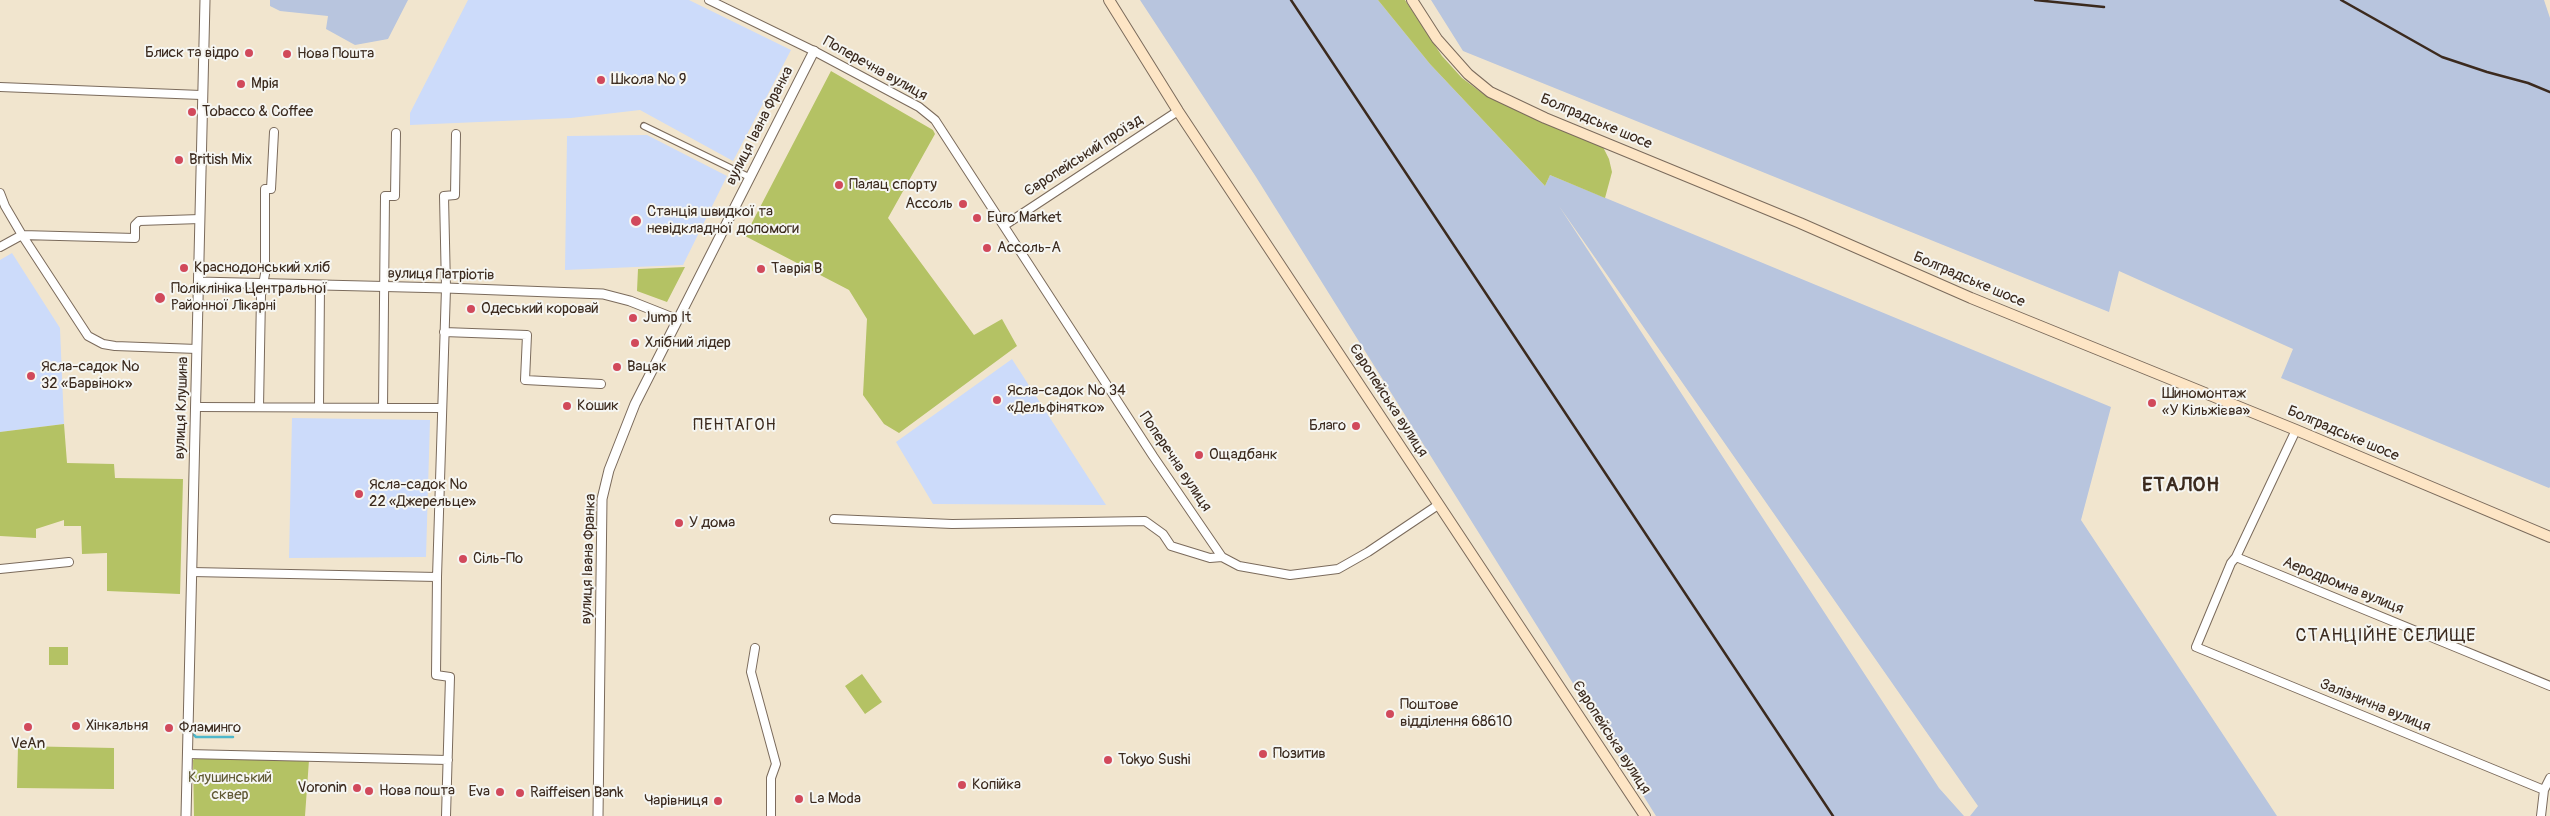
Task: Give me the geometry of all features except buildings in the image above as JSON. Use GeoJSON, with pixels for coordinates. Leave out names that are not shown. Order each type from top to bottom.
{"type":"FeatureCollection","features":[{"type":"Feature","properties":{"kind":"main road","name":"Європейська вулиця"},"geometry":{"type":"LineString","coordinates":[[1109,0],[1178,111],[1645,816]]}},
{"type":"Feature","properties":{"kind":"main road","name":"Болградське шосе"},"geometry":{"type":"LineString","coordinates":[[1412,0],[1448,53],[1468,74],[1490,92],[1545,118],[1800,223],[1970,298],[2296,430],[2550,537]]}},
{"type":"Feature","properties":{"kind":"street","name":"вулиця Клушина"},"geometry":{"type":"LineString","coordinates":[[186,816],[205,0]]}},
{"type":"Feature","properties":{"kind":"street","name":"Поперечна вулиця"},"geometry":{"type":"LineString","coordinates":[[709,0],[814,51],[919,107],[935,120],[1005,225],[1153,456],[1222,557]]}},
{"type":"Feature","properties":{"kind":"street","name":"вулиця Івана Франка"},"geometry":{"type":"LineString","coordinates":[[598,816],[602,499],[609,470],[634,404],[814,51]]}},
{"type":"Feature","properties":{"kind":"street"},"geometry":{"type":"LineString","coordinates":[[0,87],[202,95]]}},
{"type":"Feature","properties":{"kind":"street","name":"Європейський проїзд"},"geometry":{"type":"LineString","coordinates":[[1005,225],[1178,111]]}},
{"type":"Feature","properties":{"kind":"street"},"geometry":{"type":"LineString","coordinates":[[644,126],[749,177]]}},
{"type":"Feature","properties":{"kind":"street"},"geometry":{"type":"LineString","coordinates":[[258,407],[265,189],[271,189],[274,132]]}},
{"type":"Feature","properties":{"kind":"street"},"geometry":{"type":"LineString","coordinates":[[383,408],[385,196],[395,196],[396,133]]}},
{"type":"Feature","properties":{"kind":"street"},"geometry":{"type":"LineString","coordinates":[[446,816],[450,677],[436,675],[437,577],[446,288],[444,196],[455,195],[456,134]]}},
{"type":"Feature","properties":{"kind":"street"},"geometry":{"type":"LineString","coordinates":[[0,194],[4,206],[88,336],[103,344],[123,347],[197,349]]}},
{"type":"Feature","properties":{"kind":"street"},"geometry":{"type":"LineString","coordinates":[[0,247],[22,235],[134,238],[135,225],[145,219],[200,219]]}},
{"type":"Feature","properties":{"kind":"street","name":"вулиця Патріотів"},"geometry":{"type":"LineString","coordinates":[[199,282],[603,294],[630,301],[678,320]]}},
{"type":"Feature","properties":{"kind":"street"},"geometry":{"type":"LineString","coordinates":[[319,408],[320,286]]}},
{"type":"Feature","properties":{"kind":"street"},"geometry":{"type":"LineString","coordinates":[[444,332],[527,335],[525,380],[601,384]]}},
{"type":"Feature","properties":{"kind":"street"},"geometry":{"type":"LineString","coordinates":[[197,407],[442,408]]}},
{"type":"Feature","properties":{"kind":"street"},"geometry":{"type":"LineString","coordinates":[[2236,557],[2296,430]]}},
{"type":"Feature","properties":{"kind":"street"},"geometry":{"type":"LineString","coordinates":[[834,519],[952,524],[1145,521],[1163,534],[1171,546],[1210,558],[1222,557],[1239,566],[1290,575],[1338,569],[1368,552],[1438,505]]}},
{"type":"Feature","properties":{"kind":"street","name":"Залізнична вулиця"},"geometry":{"type":"LineString","coordinates":[[2236,557],[2231,563],[2196,647],[2544,790]]}},
{"type":"Feature","properties":{"kind":"street","name":"Аеродромна вулиця"},"geometry":{"type":"LineString","coordinates":[[2236,557],[2550,686]]}},
{"type":"Feature","properties":{"kind":"street"},"geometry":{"type":"LineString","coordinates":[[0,569],[69,562]]}},
{"type":"Feature","properties":{"kind":"street"},"geometry":{"type":"LineString","coordinates":[[192,572],[437,577]]}},
{"type":"Feature","properties":{"kind":"street"},"geometry":{"type":"LineString","coordinates":[[755,648],[752,672],[776,764],[771,778],[771,816]]}},
{"type":"Feature","properties":{"kind":"street"},"geometry":{"type":"LineString","coordinates":[[187,754],[448,760]]}},
{"type":"Feature","properties":{"kind":"street"},"geometry":{"type":"LineString","coordinates":[[2541,816],[2544,790],[2550,778]]}},
{"type":"Feature","properties":{"kind":"shaded area"},"geometry":{"type":"Polygon","coordinates":[[[270,0],[408,0],[388,39],[355,45],[326,29],[328,16],[280,11],[270,6],[270,0]]]}},
{"type":"Feature","properties":{"kind":"shaded area","name":"Школа № 9"},"geometry":{"type":"Polygon","coordinates":[[[468,0],[689,0],[791,50],[733,161],[640,110],[571,118],[410,125],[410,113],[468,0]]]}},
{"type":"Feature","properties":{"kind":"shaded area"},"geometry":{"type":"Polygon","coordinates":[[[1140,0],[1378,0],[1430,64],[1545,186],[1550,175],[2111,407],[2081,520],[2277,816],[1970,816],[1978,806],[1559,206],[1939,788],[1964,816],[1656,816],[1256,177],[1140,0]]]}},
{"type":"Feature","properties":{"kind":"shaded area"},"geometry":{"type":"Polygon","coordinates":[[[1431,0],[2544,0],[2550,18],[2550,487],[2281,378],[2293,349],[2119,271],[2109,312],[1463,51],[1431,0]]]}},
{"type":"Feature","properties":{"kind":"shaded area","name":"Станція швидкої та невідкладної допомоги"},"geometry":{"type":"Polygon","coordinates":[[[647,135],[727,176],[683,265],[565,270],[567,136],[647,135]]]}},
{"type":"Feature","properties":{"kind":"shaded area","name":"Ясла-садок № 32 «Барвінок»"},"geometry":{"type":"Polygon","coordinates":[[[12,253],[60,328],[64,424],[0,432],[0,260],[12,253]]]}},
{"type":"Feature","properties":{"kind":"shaded area","name":"Ясла-садок № 34 «Дельфінятко»"},"geometry":{"type":"Polygon","coordinates":[[[1012,359],[1106,505],[933,504],[896,442],[1012,359]]]}},
{"type":"Feature","properties":{"kind":"shaded area","name":"Ясла-садок № 22 «Джерельце»"},"geometry":{"type":"Polygon","coordinates":[[[292,418],[430,420],[426,557],[289,558],[292,418]]]}},
{"type":"Feature","properties":{"kind":"green space"},"geometry":{"type":"Polygon","coordinates":[[[1378,0],[1405,0],[1442,56],[1462,78],[1486,96],[1603,147],[1609,159],[1612,172],[1605,198],[1550,175],[1545,186],[1430,64],[1378,0]]]}},
{"type":"Feature","properties":{"kind":"green space"},"geometry":{"type":"Polygon","coordinates":[[[831,71],[933,130],[935,134],[888,218],[974,335],[1002,319],[1017,346],[899,433],[884,424],[863,395],[867,319],[849,290],[745,236],[831,71]]]}},
{"type":"Feature","properties":{"kind":"green space"},"geometry":{"type":"Polygon","coordinates":[[[685,267],[667,302],[637,291],[638,269],[685,267]]]}},
{"type":"Feature","properties":{"kind":"green space"},"geometry":{"type":"Polygon","coordinates":[[[64,424],[67,463],[114,464],[115,478],[183,479],[180,594],[107,591],[107,553],[82,554],[81,526],[64,526],[64,520],[36,529],[36,538],[0,536],[0,432],[64,424]]]}},
{"type":"Feature","properties":{"kind":"green space"},"geometry":{"type":"Polygon","coordinates":[[[49,647],[68,647],[68,665],[49,665],[49,647]]]}},
{"type":"Feature","properties":{"kind":"green space"},"geometry":{"type":"Polygon","coordinates":[[[862,674],[882,702],[865,714],[845,686],[862,674]]]}},
{"type":"Feature","properties":{"kind":"green space"},"geometry":{"type":"Polygon","coordinates":[[[18,746],[114,748],[114,789],[17,788],[18,746]]]}},
{"type":"Feature","properties":{"kind":"green space","name":"Клушинський сквер"},"geometry":{"type":"Polygon","coordinates":[[[197,757],[309,760],[305,816],[194,816],[193,760],[197,757]]]}},
{"type":"Feature","properties":{"kind":"waterway"},"geometry":{"type":"LineString","coordinates":[[193,734],[196,737],[233,737]]}},
{"type":"Feature","properties":{"kind":"railway"},"geometry":{"type":"LineString","coordinates":[[1291,0],[1833,816]]}},
{"type":"Feature","properties":{"kind":"railway"},"geometry":{"type":"LineString","coordinates":[[2035,0],[2104,7]]}},
{"type":"Feature","properties":{"kind":"railway"},"geometry":{"type":"LineString","coordinates":[[2341,0],[2442,57],[2528,83],[2550,92]]}},
{"type":"Feature","properties":{"kind":"place","name":"Блиск та відро"},"geometry":{"type":"Point","coordinates":[249,53]}},
{"type":"Feature","properties":{"kind":"place","name":"Нова Пошта"},"geometry":{"type":"Point","coordinates":[287,54]}},
{"type":"Feature","properties":{"kind":"place","name":"Школа № 9"},"geometry":{"type":"Point","coordinates":[601,80]}},
{"type":"Feature","properties":{"kind":"place","name":"Мрія"},"geometry":{"type":"Point","coordinates":[241,84]}},
{"type":"Feature","properties":{"kind":"place","name":"Tobacco & Coffee"},"geometry":{"type":"Point","coordinates":[192,112]}},
{"type":"Feature","properties":{"kind":"place","name":"British Mix"},"geometry":{"type":"Point","coordinates":[179,160]}},
{"type":"Feature","properties":{"kind":"place","name":"Палац спорту"},"geometry":{"type":"Point","coordinates":[839,185]}},
{"type":"Feature","properties":{"kind":"place","name":"Ассоль"},"geometry":{"type":"Point","coordinates":[963,204]}},
{"type":"Feature","properties":{"kind":"place","name":"Euro Market"},"geometry":{"type":"Point","coordinates":[977,218]}},
{"type":"Feature","properties":{"kind":"place","name":"Станція швидкої та невідкладної допомоги"},"geometry":{"type":"Point","coordinates":[636,221]}},
{"type":"Feature","properties":{"kind":"place","name":"Ассоль-А"},"geometry":{"type":"Point","coordinates":[987,248]}},
{"type":"Feature","properties":{"kind":"place","name":"Краснодонський хліб"},"geometry":{"type":"Point","coordinates":[184,268]}},
{"type":"Feature","properties":{"kind":"place","name":"Таврія В"},"geometry":{"type":"Point","coordinates":[761,269]}},
{"type":"Feature","properties":{"kind":"place","name":"Поліклініка Центральної Районної Лікарні"},"geometry":{"type":"Point","coordinates":[160,298]}},
{"type":"Feature","properties":{"kind":"place","name":"Одеський коровай"},"geometry":{"type":"Point","coordinates":[471,309]}},
{"type":"Feature","properties":{"kind":"place","name":"Jump It"},"geometry":{"type":"Point","coordinates":[633,318]}},
{"type":"Feature","properties":{"kind":"place","name":"Хлібний лідер"},"geometry":{"type":"Point","coordinates":[635,343]}},
{"type":"Feature","properties":{"kind":"place","name":"Вацак"},"geometry":{"type":"Point","coordinates":[617,367]}},
{"type":"Feature","properties":{"kind":"place","name":"Ясла-садок № 32 «Барвінок»"},"geometry":{"type":"Point","coordinates":[31,376]}},
{"type":"Feature","properties":{"kind":"place","name":"Ясла-садок № 34 «Дельфінятко»"},"geometry":{"type":"Point","coordinates":[997,400]}},
{"type":"Feature","properties":{"kind":"place","name":"Шиномонтаж «У Кільжієва»"},"geometry":{"type":"Point","coordinates":[2152,403]}},
{"type":"Feature","properties":{"kind":"place","name":"Кошик"},"geometry":{"type":"Point","coordinates":[567,406]}},
{"type":"Feature","properties":{"kind":"place","name":"Благо"},"geometry":{"type":"Point","coordinates":[1356,426]}},
{"type":"Feature","properties":{"kind":"place","name":"Ощадбанк"},"geometry":{"type":"Point","coordinates":[1199,455]}},
{"type":"Feature","properties":{"kind":"place","name":"Ясла-садок № 22 «Джерельце»"},"geometry":{"type":"Point","coordinates":[359,494]}},
{"type":"Feature","properties":{"kind":"place","name":"У дома"},"geometry":{"type":"Point","coordinates":[679,523]}},
{"type":"Feature","properties":{"kind":"place","name":"Сіль-По"},"geometry":{"type":"Point","coordinates":[463,559]}},
{"type":"Feature","properties":{"kind":"place","name":"Поштове відділення 68610"},"geometry":{"type":"Point","coordinates":[1390,714]}},
{"type":"Feature","properties":{"kind":"place","name":"Хінкальня"},"geometry":{"type":"Point","coordinates":[76,726]}},
{"type":"Feature","properties":{"kind":"place","name":"VeAn"},"geometry":{"type":"Point","coordinates":[28,727]}},
{"type":"Feature","properties":{"kind":"place","name":"Фламинго"},"geometry":{"type":"Point","coordinates":[169,728]}},
{"type":"Feature","properties":{"kind":"place","name":"Позитив"},"geometry":{"type":"Point","coordinates":[1263,754]}},
{"type":"Feature","properties":{"kind":"place","name":"Tokyo Sushi"},"geometry":{"type":"Point","coordinates":[1108,760]}},
{"type":"Feature","properties":{"kind":"place","name":"Копійка"},"geometry":{"type":"Point","coordinates":[962,785]}},
{"type":"Feature","properties":{"kind":"place","name":"Voronin"},"geometry":{"type":"Point","coordinates":[357,788]}},
{"type":"Feature","properties":{"kind":"place","name":"Нова пошта"},"geometry":{"type":"Point","coordinates":[369,791]}},
{"type":"Feature","properties":{"kind":"place","name":"Eva"},"geometry":{"type":"Point","coordinates":[500,792]}},
{"type":"Feature","properties":{"kind":"place","name":"Raiffeisen Bank"},"geometry":{"type":"Point","coordinates":[520,793]}},
{"type":"Feature","properties":{"kind":"place","name":"La Moda"},"geometry":{"type":"Point","coordinates":[799,799]}},
{"type":"Feature","properties":{"kind":"place","name":"Чарівниця"},"geometry":{"type":"Point","coordinates":[718,801]}},
{"type":"Feature","properties":{"kind":"district","name":"ПЕНТАГОН"},"geometry":{"type":"Point","coordinates":[735,426]}},
{"type":"Feature","properties":{"kind":"district","name":"ЕТАЛОН"},"geometry":{"type":"Point","coordinates":[2181,486]}},
{"type":"Feature","properties":{"kind":"district","name":"СТАНЦІЙНЕ СЕЛИЩЕ"},"geometry":{"type":"Point","coordinates":[2386,636]}}]}
